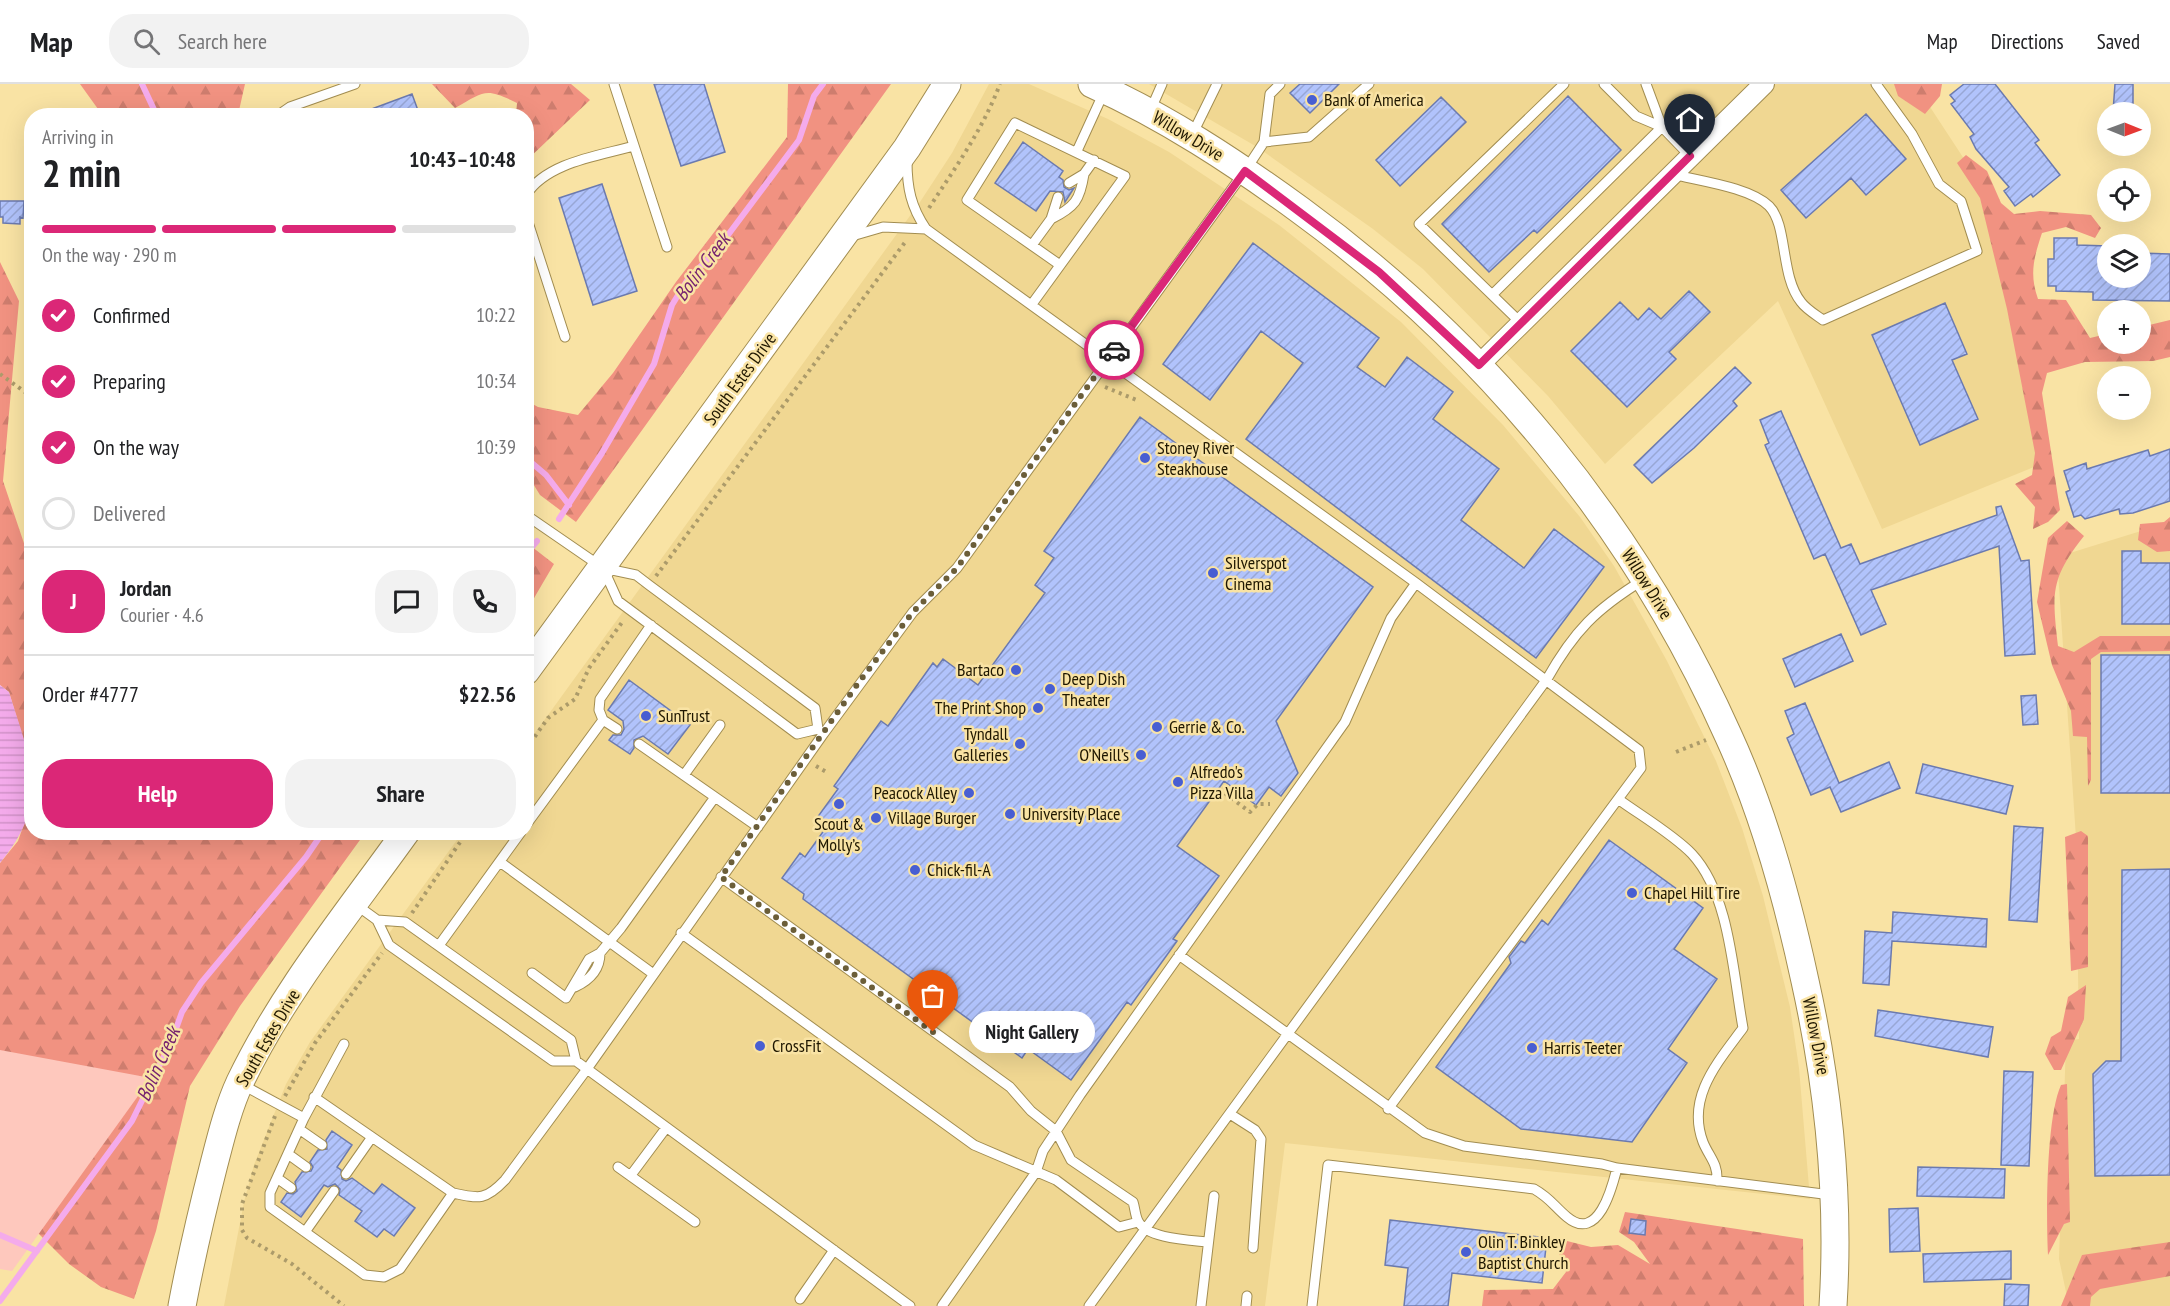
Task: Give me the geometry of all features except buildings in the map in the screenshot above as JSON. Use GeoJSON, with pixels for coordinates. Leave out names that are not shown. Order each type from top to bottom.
{"type":"FeatureCollection","features":[{"type":"Feature","properties":{"kind":"street","name":"South Estes Drive"},"geometry":{"type":"LineString","coordinates":[[534,660],[907,148],[947,84]]}},
{"type":"Feature","properties":{"kind":"street","name":"Willow Drive"},"geometry":{"type":"LineString","coordinates":[[1099,87],[1191,137],[1245,171],[1379,272],[1479,365],[1575,477],[1645,579],[1690,656],[1728,734],[1744,773],[1780,878],[1797,942],[1825,1079],[1836,1195],[1833,1306]]}},
{"type":"Feature","properties":{"kind":"street"},"geometry":{"type":"LineString","coordinates":[[1479,365],[1690,156],[1756,87]]}},
{"type":"Feature","properties":{"kind":"street","name":"South Estes Drive"},"geometry":{"type":"LineString","coordinates":[[182,1306],[203,1207],[224,1129],[240,1083],[275,1021],[400,840]]}},
{"type":"Feature","properties":{"kind":"lane"},"geometry":{"type":"LineString","coordinates":[[289,108],[355,84]]}},
{"type":"Feature","properties":{"kind":"lane"},"geometry":{"type":"LineString","coordinates":[[614,84],[667,247]]}},
{"type":"Feature","properties":{"kind":"lane"},"geometry":{"type":"LineString","coordinates":[[1149,113],[1162,84]]}},
{"type":"Feature","properties":{"kind":"lane"},"geometry":{"type":"LineString","coordinates":[[1191,137],[1217,84]]}},
{"type":"Feature","properties":{"kind":"lane"},"geometry":{"type":"LineString","coordinates":[[314,1097],[453,1193],[477,1198],[493,1193],[506,1180],[758,827],[821,731],[913,612],[957,568],[1245,171],[1264,142],[1270,94],[1280,84]]}},
{"type":"Feature","properties":{"kind":"lane"},"geometry":{"type":"LineString","coordinates":[[1264,142],[1309,137],[1369,84]]}},
{"type":"Feature","properties":{"kind":"lane"},"geometry":{"type":"LineString","coordinates":[[1521,323],[1494,294],[1419,224],[1564,84]]}},
{"type":"Feature","properties":{"kind":"lane"},"geometry":{"type":"LineString","coordinates":[[1604,84],[1636,116],[1662,127],[1690,156]]}},
{"type":"Feature","properties":{"kind":"lane"},"geometry":{"type":"LineString","coordinates":[[1646,84],[1662,127]]}},
{"type":"Feature","properties":{"kind":"lane"},"geometry":{"type":"LineString","coordinates":[[1672,174],[1744,192],[1770,207],[1780,233],[1789,280],[1801,303],[1823,320],[1977,251],[1961,201],[1939,184],[1912,134],[1876,84]]}},
{"type":"Feature","properties":{"kind":"lane"},"geometry":{"type":"LineString","coordinates":[[1077,150],[1099,87]]}},
{"type":"Feature","properties":{"kind":"lane"},"geometry":{"type":"LineString","coordinates":[[1032,304],[1125,176],[1077,150],[1015,123],[967,200],[1060,265]]}},
{"type":"Feature","properties":{"kind":"lane"},"geometry":{"type":"LineString","coordinates":[[1494,294],[1662,127]]}},
{"type":"Feature","properties":{"kind":"lane"},"geometry":{"type":"LineString","coordinates":[[534,183],[565,166],[634,146]]}},
{"type":"Feature","properties":{"kind":"lane"},"geometry":{"type":"LineString","coordinates":[[907,148],[907,186],[918,224],[1416,583],[1639,750],[1641,768],[1388,1108]]}},
{"type":"Feature","properties":{"kind":"lane"},"geometry":{"type":"LineString","coordinates":[[1069,183],[1084,174],[1094,160]]}},
{"type":"Feature","properties":{"kind":"lane"},"geometry":{"type":"LineString","coordinates":[[1051,219],[1070,210],[1082,193],[1084,174]]}},
{"type":"Feature","properties":{"kind":"lane"},"geometry":{"type":"LineString","coordinates":[[1032,245],[1051,219],[1058,197]]}},
{"type":"Feature","properties":{"kind":"lane"},"geometry":{"type":"LineString","coordinates":[[842,238],[883,227],[918,224]]}},
{"type":"Feature","properties":{"kind":"lane"},"geometry":{"type":"LineString","coordinates":[[534,241],[565,337]]}},
{"type":"Feature","properties":{"kind":"lane"},"geometry":{"type":"LineString","coordinates":[[534,521],[603,568],[636,575],[815,708],[821,731]]}},
{"type":"Feature","properties":{"kind":"lane"},"geometry":{"type":"LineString","coordinates":[[603,568],[618,601],[651,626],[797,734],[821,731]]}},
{"type":"Feature","properties":{"kind":"lane"},"geometry":{"type":"LineString","coordinates":[[1089,1306],[1547,679],[1563,651],[1587,620],[1645,579]]}},
{"type":"Feature","properties":{"kind":"lane"},"geometry":{"type":"LineString","coordinates":[[942,1306],[1036,1172],[1043,1151],[1056,1131],[1345,722],[1391,618],[1416,583]]}},
{"type":"Feature","properties":{"kind":"lane"},"geometry":{"type":"LineString","coordinates":[[617,729],[603,720],[599,710],[600,699],[651,626]]}},
{"type":"Feature","properties":{"kind":"lane"},"geometry":{"type":"LineString","coordinates":[[534,814],[603,720]]}},
{"type":"Feature","properties":{"kind":"lane"},"geometry":{"type":"LineString","coordinates":[[684,775],[720,725]]}},
{"type":"Feature","properties":{"kind":"lane"},"geometry":{"type":"LineString","coordinates":[[639,744],[758,827]]}},
{"type":"Feature","properties":{"kind":"lane"},"geometry":{"type":"LineString","coordinates":[[532,973],[567,998],[589,959],[600,953],[610,942],[715,797]]}},
{"type":"Feature","properties":{"kind":"lane"},"geometry":{"type":"LineString","coordinates":[[1618,799],[1692,854],[1706,874],[1722,909],[1743,1028],[1700,1094],[1700,1130],[1704,1144],[1717,1167],[1717,1181]]}},
{"type":"Feature","properties":{"kind":"lane"},"geometry":{"type":"LineString","coordinates":[[440,944],[515,840]]}},
{"type":"Feature","properties":{"kind":"lane"},"geometry":{"type":"LineString","coordinates":[[500,862],[652,973]]}},
{"type":"Feature","properties":{"kind":"lane"},"geometry":{"type":"LineString","coordinates":[[721,877],[1010,1087],[1031,1111],[1056,1131],[1071,1160],[1133,1202],[1138,1222],[1147,1229],[1159,1236],[1208,1242]]}},
{"type":"Feature","properties":{"kind":"lane"},"geometry":{"type":"LineString","coordinates":[[355,904],[377,920],[388,945],[554,1061],[576,1061],[910,1306]]}},
{"type":"Feature","properties":{"kind":"lane"},"geometry":{"type":"LineString","coordinates":[[377,920],[405,922],[440,944],[571,1040],[576,1061]]}},
{"type":"Feature","properties":{"kind":"lane"},"geometry":{"type":"LineString","coordinates":[[681,933],[974,1145],[1056,1180],[1119,1227],[1138,1222]]}},
{"type":"Feature","properties":{"kind":"lane"},"geometry":{"type":"LineString","coordinates":[[1179,955],[1388,1108],[1425,1133],[1451,1143],[1617,1168],[1836,1195]]}},
{"type":"Feature","properties":{"kind":"lane"},"geometry":{"type":"LineString","coordinates":[[344,1044],[299,1129],[270,1193],[270,1207],[365,1275],[384,1277],[400,1269],[453,1193]]}},
{"type":"Feature","properties":{"kind":"lane"},"geometry":{"type":"LineString","coordinates":[[240,1083],[304,1118]]}},
{"type":"Feature","properties":{"kind":"lane"},"geometry":{"type":"LineString","coordinates":[[1230,1114],[1255,1130],[1261,1139],[1253,1248]]}},
{"type":"Feature","properties":{"kind":"lane"},"geometry":{"type":"LineString","coordinates":[[631,1175],[666,1128]]}},
{"type":"Feature","properties":{"kind":"lane"},"geometry":{"type":"LineString","coordinates":[[299,1129],[322,1145]]}},
{"type":"Feature","properties":{"kind":"lane"},"geometry":{"type":"LineString","coordinates":[[342,1160],[349,1170],[372,1137]]}},
{"type":"Feature","properties":{"kind":"lane"},"geometry":{"type":"LineString","coordinates":[[288,1154],[306,1167]]}},
{"type":"Feature","properties":{"kind":"lane"},"geometry":{"type":"LineString","coordinates":[[1312,1306],[1328,1165],[1534,1189],[1550,1197],[1566,1217],[1582,1223],[1593,1220],[1601,1213],[1610,1194],[1617,1168]]}},
{"type":"Feature","properties":{"kind":"lane"},"geometry":{"type":"LineString","coordinates":[[618,1167],[695,1222]]}},
{"type":"Feature","properties":{"kind":"lane"},"geometry":{"type":"LineString","coordinates":[[277,1178],[291,1188]]}},
{"type":"Feature","properties":{"kind":"lane"},"geometry":{"type":"LineString","coordinates":[[305,1232],[334,1191]]}},
{"type":"Feature","properties":{"kind":"lane"},"geometry":{"type":"LineString","coordinates":[[1200,1306],[1214,1197]]}},
{"type":"Feature","properties":{"kind":"lane"},"geometry":{"type":"LineString","coordinates":[[312,1202],[321,1209]]}},
{"type":"Feature","properties":{"kind":"lane"},"geometry":{"type":"LineString","coordinates":[[800,1299],[834,1250]]}},
{"type":"Feature","properties":{"kind":"path"},"geometry":{"type":"LineString","coordinates":[[649,585],[918,224],[990,110],[1000,84]]}},
{"type":"Feature","properties":{"kind":"path"},"geometry":{"type":"LineString","coordinates":[[0,374],[24,391]]}},
{"type":"Feature","properties":{"kind":"path"},"geometry":{"type":"LineString","coordinates":[[1092,382],[1147,405]]}},
{"type":"Feature","properties":{"kind":"path"},"geometry":{"type":"LineString","coordinates":[[534,738],[548,718],[574,699],[589,668],[630,610]]}},
{"type":"Feature","properties":{"kind":"path"},"geometry":{"type":"LineString","coordinates":[[1676,752],[1706,740]]}},
{"type":"Feature","properties":{"kind":"path"},"geometry":{"type":"LineString","coordinates":[[1219,789],[1250,812],[1258,804],[1276,803]]}},
{"type":"Feature","properties":{"kind":"path"},"geometry":{"type":"LineString","coordinates":[[451,856],[462,840]]}},
{"type":"Feature","properties":{"kind":"path"},"geometry":{"type":"LineString","coordinates":[[242,1230],[247,1238],[292,1264],[344,1306]]}},
{"type":"Feature","properties":{"kind":"shaded area","name":"University Place"},"geometry":{"type":"Polygon","coordinates":[[[989,84],[1029,84],[1108,119],[1169,152],[1279,225],[1401,322],[1503,425],[1580,517],[1614,566],[1667,661],[1716,761],[1742,828],[1763,896],[1790,1007],[1799,1068],[1810,1199],[1285,1143],[1265,1306],[224,1306],[244,1202],[254,1165],[286,1084],[310,1042],[457,840],[534,840],[534,734],[920,202],[952,153],[989,84]]]}},
{"type":"Feature","properties":{"kind":"shaded area"},"geometry":{"type":"Polygon","coordinates":[[[1149,84],[1915,84],[1989,197],[2046,462],[1882,529],[1778,301],[1605,464],[1548,396],[1423,269],[1373,229],[1257,147],[1149,84]]]}},
{"type":"Feature","properties":{"kind":"shaded area"},"geometry":{"type":"Polygon","coordinates":[[[2170,522],[2170,1306],[2069,1306],[2059,1259],[2066,1041],[2079,1039],[2076,838],[2057,557],[2170,522]]]}},
{"type":"Feature","properties":{"kind":"shaded area"},"geometry":{"type":"Polygon","coordinates":[[[0,685],[9,692],[24,739],[24,824],[16,841],[0,863],[0,685]]]}},
{"type":"Feature","properties":{"kind":"shaded area"},"geometry":{"type":"Polygon","coordinates":[[[0,1050],[151,1078],[12,1271],[0,1269],[0,1050]]]}},
{"type":"Feature","properties":{"kind":"green space"},"geometry":{"type":"Polygon","coordinates":[[[80,84],[245,84],[240,108],[97,108],[80,84]]]}},
{"type":"Feature","properties":{"kind":"green space"},"geometry":{"type":"Polygon","coordinates":[[[432,84],[571,84],[590,100],[534,153],[534,108],[517,108],[517,103],[498,95],[485,93],[455,108],[432,84]]]}},
{"type":"Feature","properties":{"kind":"green space"},"geometry":{"type":"Polygon","coordinates":[[[788,84],[891,84],[576,522],[540,495],[534,485],[534,405],[578,415],[613,373],[676,282],[787,137],[788,84]]]}},
{"type":"Feature","properties":{"kind":"green space"},"geometry":{"type":"Polygon","coordinates":[[[1894,84],[1942,84],[1940,96],[1925,114],[1898,96],[1894,84]]]}},
{"type":"Feature","properties":{"kind":"green space"},"geometry":{"type":"Polygon","coordinates":[[[1966,155],[1987,171],[2001,203],[2014,214],[2040,211],[2091,215],[2101,228],[2095,238],[2066,227],[2042,233],[2033,273],[2038,299],[2066,300],[2090,338],[2097,336],[2097,354],[2151,354],[2151,325],[2170,320],[2170,357],[2153,361],[2085,362],[2047,373],[2042,393],[2060,510],[2048,522],[2033,529],[2035,507],[2015,484],[2032,475],[2035,453],[2007,309],[1980,198],[1957,163],[1966,155]]]}},
{"type":"Feature","properties":{"kind":"green space"},"geometry":{"type":"Polygon","coordinates":[[[0,262],[19,301],[3,481],[24,543],[24,742],[9,692],[0,685],[0,262]]]}},
{"type":"Feature","properties":{"kind":"green space"},"geometry":{"type":"Polygon","coordinates":[[[2170,517],[2170,551],[2157,552],[2138,540],[2140,524],[2164,522],[2170,517]]]}},
{"type":"Feature","properties":{"kind":"green space"},"geometry":{"type":"Polygon","coordinates":[[[2067,521],[2084,536],[2065,564],[2056,587],[2055,612],[2058,646],[2074,652],[2100,636],[2170,636],[2170,651],[2101,652],[2091,659],[2091,780],[2088,786],[2087,737],[2073,736],[2071,711],[2052,665],[2037,602],[2048,538],[2067,521]]]}},
{"type":"Feature","properties":{"kind":"green space"},"geometry":{"type":"Polygon","coordinates":[[[534,548],[554,564],[534,598],[534,548]]]}},
{"type":"Feature","properties":{"kind":"green space"},"geometry":{"type":"Polygon","coordinates":[[[24,824],[24,840],[360,840],[240,1006],[190,1086],[156,1231],[134,1299],[101,1287],[69,1264],[22,1217],[0,1239],[0,863],[18,841],[24,824]]]}},
{"type":"Feature","properties":{"kind":"green space"},"geometry":{"type":"Polygon","coordinates":[[[2081,831],[2088,836],[2088,967],[2071,971],[2065,837],[2081,831]]]}},
{"type":"Feature","properties":{"kind":"green space"},"geometry":{"type":"Polygon","coordinates":[[[2086,985],[2084,1019],[2061,1070],[2054,1070],[2045,1054],[2051,1037],[2061,1031],[2068,997],[2086,985]]]}},
{"type":"Feature","properties":{"kind":"green space"},"geometry":{"type":"Polygon","coordinates":[[[2067,1084],[2070,1222],[2064,1224],[2048,1255],[2047,1193],[2052,1120],[2061,1085],[2067,1084]]]}},
{"type":"Feature","properties":{"kind":"green space"},"geometry":{"type":"Polygon","coordinates":[[[1625,1212],[1803,1239],[1804,1306],[1482,1306],[1484,1290],[1553,1289],[1566,1272],[1559,1253],[1567,1241],[1591,1247],[1618,1245],[1650,1264],[1634,1242],[1619,1232],[1625,1212]]]}},
{"type":"Feature","properties":{"kind":"green space"},"geometry":{"type":"Polygon","coordinates":[[[2170,1242],[2170,1276],[2100,1289],[2091,1297],[2090,1306],[2061,1306],[2082,1255],[2170,1242]]]}},
{"type":"Feature","properties":{"kind":"waterway"},"geometry":{"type":"LineString","coordinates":[[142,84],[153,108]]}},
{"type":"Feature","properties":{"kind":"waterway","name":"Bolin Creek"},"geometry":{"type":"LineString","coordinates":[[559,519],[602,453],[654,364],[672,305],[688,279],[716,251],[799,140],[814,96],[823,84]]}},
{"type":"Feature","properties":{"kind":"waterway"},"geometry":{"type":"LineString","coordinates":[[534,465],[546,475],[569,505]]}},
{"type":"Feature","properties":{"kind":"waterway","name":"Bolin Creek"},"geometry":{"type":"LineString","coordinates":[[534,545],[537,541]]}},
{"type":"Feature","properties":{"kind":"waterway","name":"Bolin Creek"},"geometry":{"type":"LineString","coordinates":[[0,1301],[132,1121],[172,1040],[182,1012],[201,983],[318,840]]}},
{"type":"Feature","properties":{"kind":"waterway"},"geometry":{"type":"LineString","coordinates":[[0,1235],[37,1251]]}},
{"type":"Feature","properties":{"kind":"way so far"},"geometry":{"type":"LineString","coordinates":[[933,1032],[721,877],[859,682],[913,612],[957,568],[1114,350]]}},
{"type":"Feature","properties":{"kind":"place","name":"Bank of America"},"geometry":{"type":"Point","coordinates":[1312,100]}},
{"type":"Feature","properties":{"kind":"place","name":"Stoney River Steakhouse"},"geometry":{"type":"Point","coordinates":[1145,458]}},
{"type":"Feature","properties":{"kind":"place","name":"Silverspot Cinema"},"geometry":{"type":"Point","coordinates":[1213,573]}},
{"type":"Feature","properties":{"kind":"place","name":"Bartaco"},"geometry":{"type":"Point","coordinates":[1016,670]}},
{"type":"Feature","properties":{"kind":"place","name":"Deep Dish Theater"},"geometry":{"type":"Point","coordinates":[1050,689]}},
{"type":"Feature","properties":{"kind":"place","name":"The Print Shop"},"geometry":{"type":"Point","coordinates":[1038,708]}},
{"type":"Feature","properties":{"kind":"place","name":"SunTrust"},"geometry":{"type":"Point","coordinates":[646,716]}},
{"type":"Feature","properties":{"kind":"place","name":"Gerrie & Co."},"geometry":{"type":"Point","coordinates":[1157,727]}},
{"type":"Feature","properties":{"kind":"place","name":"Tyndall Galleries"},"geometry":{"type":"Point","coordinates":[1020,744]}},
{"type":"Feature","properties":{"kind":"place","name":"O’Neill’s"},"geometry":{"type":"Point","coordinates":[1141,755]}},
{"type":"Feature","properties":{"kind":"place","name":"Alfredo's Pizza Villa"},"geometry":{"type":"Point","coordinates":[1178,782]}},
{"type":"Feature","properties":{"kind":"place","name":"Peacock Alley"},"geometry":{"type":"Point","coordinates":[969,793]}},
{"type":"Feature","properties":{"kind":"place","name":"Scout & Molly’s"},"geometry":{"type":"Point","coordinates":[839,804]}},
{"type":"Feature","properties":{"kind":"place","name":"University Place"},"geometry":{"type":"Point","coordinates":[1010,814]}},
{"type":"Feature","properties":{"kind":"place","name":"Village Burger"},"geometry":{"type":"Point","coordinates":[876,818]}},
{"type":"Feature","properties":{"kind":"place","name":"Chick-fil-A"},"geometry":{"type":"Point","coordinates":[915,870]}},
{"type":"Feature","properties":{"kind":"place","name":"Chapel Hill Tire"},"geometry":{"type":"Point","coordinates":[1632,893]}},
{"type":"Feature","properties":{"kind":"place","name":"Night Gallery"},"geometry":{"type":"Point","coordinates":[933,1032]}},
{"type":"Feature","properties":{"kind":"place","name":"CrossFit"},"geometry":{"type":"Point","coordinates":[760,1046]}},
{"type":"Feature","properties":{"kind":"place","name":"Harris Teeter"},"geometry":{"type":"Point","coordinates":[1532,1048]}},
{"type":"Feature","properties":{"kind":"place","name":"Olin T. Binkley Baptist Church"},"geometry":{"type":"Point","coordinates":[1466,1252]}},
{"type":"Feature","properties":{"kind":"route"},"geometry":{"type":"LineString","coordinates":[[1114,350],[1245,171],[1319,224],[1379,272],[1479,365],[1690,156]]}}]}
